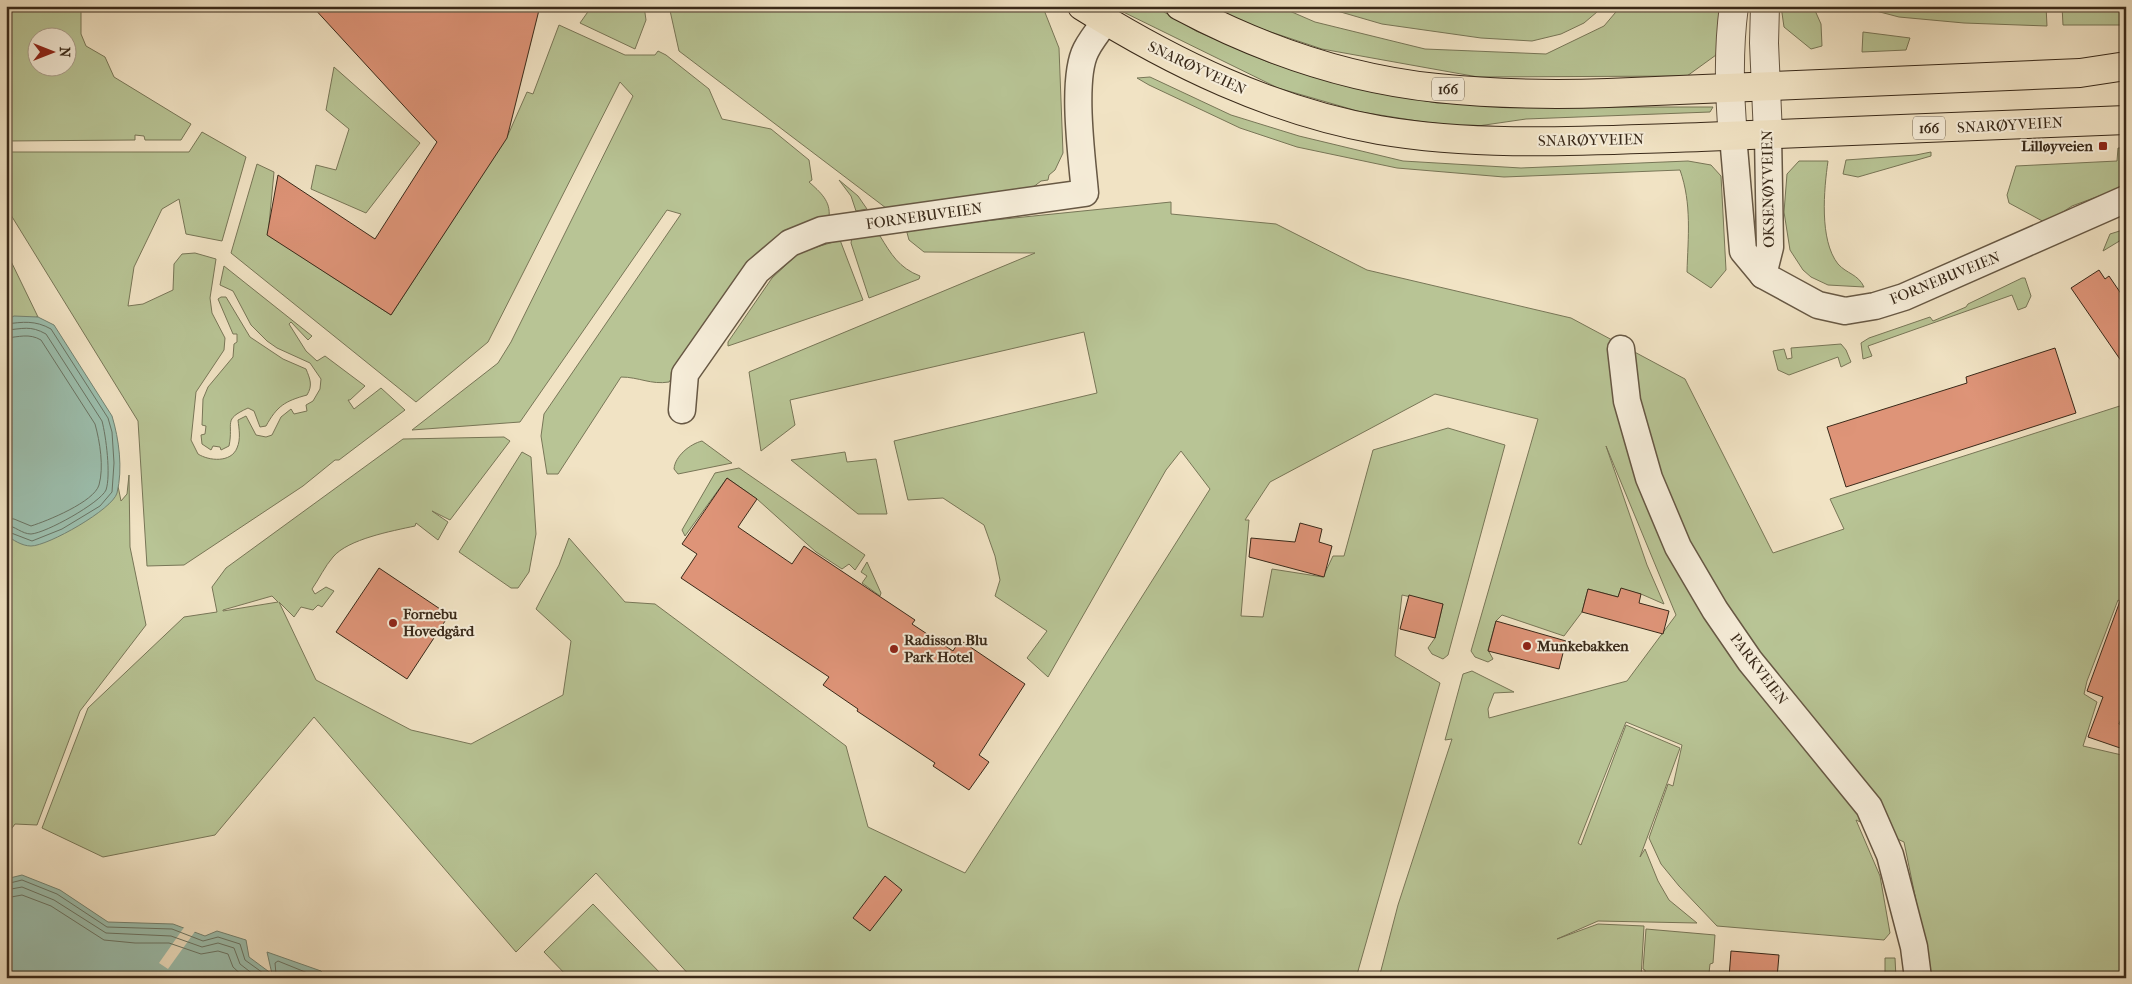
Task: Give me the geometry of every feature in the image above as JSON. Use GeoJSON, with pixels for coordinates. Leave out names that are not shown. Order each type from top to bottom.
{"type":"FeatureCollection","features":[{"type":"Feature","properties":{"kind":"main road","name":"SNARØYVEIEN"},"geometry":{"type":"LineString","coordinates":[[1082,6],[1134,38],[1191,68],[1257,96],[1314,114],[1377,130],[1432,137],[1488,141],[1612,140],[1768,136],[2126,120]]}},
{"type":"Feature","properties":{"kind":"main road","name":"166"},"geometry":{"type":"LineString","coordinates":[[1180,6],[1206,20],[1269,46],[1330,67],[1385,80],[1435,88],[1553,94],[2080,73],[2126,66]]}},
{"type":"Feature","properties":{"kind":"street","name":"OKSENØYVEIEN"},"geometry":{"type":"LineString","coordinates":[[1734,6],[1729,87],[1742,251],[1763,275]]}},
{"type":"Feature","properties":{"kind":"street","name":"OKSENØYVEIEN"},"geometry":{"type":"LineString","coordinates":[[1763,275],[1770,247],[1765,86],[1765,6]]}},
{"type":"Feature","properties":{"kind":"street","name":"FORNEBUVEIEN"},"geometry":{"type":"LineString","coordinates":[[682,410],[686,374],[757,271],[790,243],[822,230],[1085,193],[1078,93],[1080,70],[1086,49],[1106,21]]}},
{"type":"Feature","properties":{"kind":"street","name":"FORNEBUVEIEN"},"geometry":{"type":"LineString","coordinates":[[1763,275],[1818,306],[1845,311],[1875,306],[1917,292],[2126,199]]}},
{"type":"Feature","properties":{"kind":"street","name":"PARKVEIEN"},"geometry":{"type":"LineString","coordinates":[[1621,349],[1627,401],[1649,478],[1678,547],[1715,610],[1750,661],[1869,807],[1890,855],[1914,947],[1918,978]]}},
{"type":"Feature","properties":{"kind":"shaded area"},"geometry":{"type":"Polygon","coordinates":[[[6,6],[81,6],[81,34],[86,46],[105,57],[114,77],[191,124],[181,140],[145,140],[144,136],[135,135],[135,140],[6,141],[6,6]]]}},
{"type":"Feature","properties":{"kind":"shaded area"},"geometry":{"type":"Polygon","coordinates":[[[592,6],[644,6],[646,20],[635,49],[580,23],[592,6]]]}},
{"type":"Feature","properties":{"kind":"shaded area"},"geometry":{"type":"Polygon","coordinates":[[[669,6],[1039,6],[1044,10],[1059,48],[1063,153],[1055,170],[1049,175],[1048,180],[1041,181],[1032,188],[886,208],[679,51],[669,6]]]}},
{"type":"Feature","properties":{"kind":"shaded area"},"geometry":{"type":"Polygon","coordinates":[[[1111,6],[1154,6],[1196,31],[1268,62],[1346,86],[1437,103],[1545,107],[1713,107],[1710,112],[1526,119],[1471,127],[1361,112],[1278,88],[1111,6]]]}},
{"type":"Feature","properties":{"kind":"shaded area"},"geometry":{"type":"Polygon","coordinates":[[[1213,6],[1278,6],[1315,22],[1425,49],[1546,54],[1604,26],[1621,6],[1724,6],[1716,55],[1687,76],[1478,77],[1322,49],[1244,23],[1213,6]]]}},
{"type":"Feature","properties":{"kind":"shaded area"},"geometry":{"type":"Polygon","coordinates":[[[1320,6],[1604,6],[1584,23],[1561,34],[1532,41],[1481,38],[1382,24],[1320,6]]]}},
{"type":"Feature","properties":{"kind":"shaded area"},"geometry":{"type":"Polygon","coordinates":[[[1781,6],[1813,6],[1821,24],[1822,46],[1811,49],[1784,27],[1781,6]]]}},
{"type":"Feature","properties":{"kind":"shaded area"},"geometry":{"type":"Polygon","coordinates":[[[1857,6],[2046,6],[2047,26],[1964,23],[1899,17],[1857,6]]]}},
{"type":"Feature","properties":{"kind":"shaded area"},"geometry":{"type":"Polygon","coordinates":[[[2062,6],[2126,6],[2126,25],[2063,25],[2062,6]]]}},
{"type":"Feature","properties":{"kind":"shaded area"},"geometry":{"type":"Polygon","coordinates":[[[559,25],[625,55],[655,55],[658,51],[666,55],[709,89],[722,119],[771,129],[809,160],[812,180],[809,182],[824,197],[828,206],[829,217],[708,327],[669,382],[663,383],[621,377],[558,474],[547,474],[541,436],[544,414],[681,214],[667,210],[520,422],[412,430],[498,363],[511,342],[633,96],[620,82],[488,342],[416,402],[231,253],[257,164],[274,172],[268,235],[391,315],[508,135],[527,92],[533,94],[559,25]]]}},
{"type":"Feature","properties":{"kind":"shaded area"},"geometry":{"type":"Polygon","coordinates":[[[1863,32],[1910,38],[1906,50],[1862,52],[1863,32]]]}},
{"type":"Feature","properties":{"kind":"shaded area"},"geometry":{"type":"Polygon","coordinates":[[[334,67],[420,143],[366,213],[311,189],[316,165],[336,170],[349,129],[326,110],[334,67]]]}},
{"type":"Feature","properties":{"kind":"shaded area"},"geometry":{"type":"Polygon","coordinates":[[[1150,77],[1231,115],[1299,136],[1403,161],[1521,168],[1688,161],[1711,165],[1721,176],[1726,270],[1711,288],[1687,272],[1688,208],[1680,170],[1504,177],[1397,168],[1297,147],[1240,128],[1137,78],[1150,77]]]}},
{"type":"Feature","properties":{"kind":"shaded area"},"geometry":{"type":"Polygon","coordinates":[[[202,132],[246,157],[222,241],[186,234],[179,199],[162,209],[134,267],[128,306],[143,304],[173,290],[174,264],[182,254],[195,253],[216,259],[210,298],[212,313],[225,338],[224,350],[196,392],[191,440],[198,454],[208,458],[219,459],[234,453],[238,445],[238,420],[246,416],[256,435],[266,437],[272,435],[281,417],[291,409],[294,414],[307,411],[306,405],[313,401],[320,389],[321,379],[310,363],[277,348],[251,325],[233,291],[220,285],[224,266],[312,336],[308,340],[291,322],[289,324],[306,351],[317,361],[325,356],[365,386],[348,400],[354,409],[381,388],[405,410],[339,460],[335,460],[303,486],[184,565],[147,566],[138,421],[6,207],[6,152],[189,152],[202,132]]]}},
{"type":"Feature","properties":{"kind":"shaded area"},"geometry":{"type":"Polygon","coordinates":[[[2118,148],[2126,148],[2126,186],[2072,206],[2046,223],[2009,203],[2007,195],[2016,166],[2117,161],[2118,148]]]}},
{"type":"Feature","properties":{"kind":"shaded area"},"geometry":{"type":"Polygon","coordinates":[[[1931,152],[1931,156],[1858,177],[1843,174],[1846,160],[1916,155],[1931,152]]]}},
{"type":"Feature","properties":{"kind":"shaded area"},"geometry":{"type":"Polygon","coordinates":[[[1799,161],[1828,161],[1824,214],[1828,242],[1838,264],[1859,279],[1864,287],[1828,285],[1811,277],[1803,270],[1790,250],[1784,212],[1787,174],[1799,161]]]}},
{"type":"Feature","properties":{"kind":"shaded area"},"geometry":{"type":"Polygon","coordinates":[[[839,180],[858,196],[867,209],[856,211],[851,196],[839,180]]]}},
{"type":"Feature","properties":{"kind":"shaded area"},"geometry":{"type":"Polygon","coordinates":[[[1171,202],[1171,214],[1276,224],[1367,270],[1571,318],[1685,379],[1773,553],[1844,529],[1830,499],[2126,404],[2126,604],[2118,600],[2087,681],[2084,694],[2097,702],[2083,746],[2126,756],[2126,978],[1927,978],[1922,930],[1904,842],[1856,820],[1880,876],[1890,933],[1884,940],[1717,926],[1661,864],[1649,838],[1668,784],[1673,786],[1682,745],[1626,722],[1578,843],[1581,845],[1626,725],[1680,748],[1640,857],[1645,849],[1658,881],[1669,900],[1697,923],[1598,921],[1557,939],[1598,924],[1644,926],[1641,978],[1379,978],[1398,905],[1452,739],[1445,740],[1463,674],[1472,671],[1514,692],[1494,693],[1488,709],[1489,718],[1627,681],[1676,615],[1606,446],[1647,565],[1664,604],[1641,594],[1621,589],[1618,597],[1588,589],[1582,612],[1564,636],[1502,615],[1496,621],[1488,650],[1493,659],[1488,662],[1475,657],[1471,651],[1538,419],[1435,394],[1270,482],[1245,520],[1249,520],[1241,616],[1263,617],[1272,569],[1323,577],[1333,556],[1344,556],[1373,450],[1448,428],[1505,445],[1448,655],[1443,659],[1432,654],[1428,648],[1435,638],[1443,604],[1402,595],[1395,656],[1440,683],[1356,978],[692,978],[596,873],[516,952],[314,717],[215,835],[103,857],[42,828],[88,708],[184,617],[217,612],[212,587],[226,568],[403,439],[504,437],[510,441],[450,520],[432,511],[448,522],[438,540],[416,523],[415,526],[383,533],[359,541],[349,545],[333,557],[312,589],[315,594],[326,587],[334,591],[322,607],[318,605],[313,610],[301,607],[294,617],[279,602],[316,680],[411,730],[471,744],[563,695],[571,641],[536,609],[559,565],[569,538],[625,602],[655,604],[846,746],[868,827],[965,873],[1210,489],[1181,451],[1166,470],[1048,677],[1027,658],[1047,631],[995,596],[1000,580],[995,556],[984,525],[943,498],[908,500],[894,441],[1097,393],[1084,332],[790,400],[795,425],[761,451],[749,372],[1035,253],[924,252],[909,240],[906,229],[1171,202]],[[272,596],[223,611],[278,602],[272,596]]]}},
{"type":"Feature","properties":{"kind":"shaded area"},"geometry":{"type":"Polygon","coordinates":[[[2126,229],[2126,237],[2103,251],[2110,234],[2126,229]]]}},
{"type":"Feature","properties":{"kind":"shaded area"},"geometry":{"type":"Polygon","coordinates":[[[876,233],[901,265],[920,276],[919,279],[869,298],[851,243],[852,237],[876,233]]]}},
{"type":"Feature","properties":{"kind":"shaded area"},"geometry":{"type":"Polygon","coordinates":[[[840,240],[863,300],[728,346],[728,342],[772,278],[800,252],[840,240]]]}},
{"type":"Feature","properties":{"kind":"shaded area"},"geometry":{"type":"Polygon","coordinates":[[[6,251],[38,317],[36,317],[107,431],[121,501],[127,494],[129,475],[130,547],[146,625],[80,711],[37,825],[15,824],[6,836],[6,251]]]}},
{"type":"Feature","properties":{"kind":"shaded area"},"geometry":{"type":"Polygon","coordinates":[[[2025,278],[2031,296],[2026,307],[2018,310],[2012,295],[1868,346],[1872,356],[1863,359],[1861,343],[1869,338],[1930,317],[1933,321],[1966,307],[1968,304],[2025,278]]]}},
{"type":"Feature","properties":{"kind":"shaded area"},"geometry":{"type":"Polygon","coordinates":[[[226,297],[250,337],[283,359],[306,369],[310,385],[307,395],[282,405],[266,426],[260,427],[254,411],[248,408],[240,412],[232,419],[229,446],[221,450],[220,447],[213,446],[211,450],[202,444],[201,435],[205,434],[206,426],[202,425],[203,399],[208,387],[233,357],[234,344],[237,342],[237,334],[233,334],[218,299],[226,297]]]}},
{"type":"Feature","properties":{"kind":"shaded area"},"geometry":{"type":"Polygon","coordinates":[[[1841,344],[1851,362],[1841,367],[1838,357],[1789,375],[1778,370],[1773,351],[1784,349],[1787,359],[1792,358],[1791,348],[1841,344]]]}},
{"type":"Feature","properties":{"kind":"shaded area"},"geometry":{"type":"Polygon","coordinates":[[[702,441],[732,463],[678,474],[674,469],[680,455],[688,448],[702,441]]]}},
{"type":"Feature","properties":{"kind":"shaded area"},"geometry":{"type":"Polygon","coordinates":[[[522,452],[531,457],[536,534],[529,572],[518,588],[511,588],[459,552],[522,452]]]}},
{"type":"Feature","properties":{"kind":"shaded area"},"geometry":{"type":"Polygon","coordinates":[[[845,452],[847,462],[876,459],[887,514],[858,514],[791,460],[845,452]]]}},
{"type":"Feature","properties":{"kind":"shaded area"},"geometry":{"type":"Polygon","coordinates":[[[739,468],[865,555],[855,570],[849,564],[842,569],[816,552],[757,499],[727,478],[685,536],[682,530],[715,473],[739,468]]]}},
{"type":"Feature","properties":{"kind":"shaded area"},"geometry":{"type":"Polygon","coordinates":[[[867,562],[881,593],[880,596],[862,583],[867,576],[861,572],[867,562]]]}},
{"type":"Feature","properties":{"kind":"shaded area"},"geometry":{"type":"Polygon","coordinates":[[[593,904],[665,978],[569,978],[544,952],[593,904]]]}},
{"type":"Feature","properties":{"kind":"shaded area"},"geometry":{"type":"Polygon","coordinates":[[[1646,929],[1715,935],[1713,963],[1710,964],[1709,973],[1713,978],[1645,978],[1645,970],[1643,969],[1646,929]]]}},
{"type":"Feature","properties":{"kind":"shaded area"},"geometry":{"type":"Polygon","coordinates":[[[1885,958],[1895,958],[1896,978],[1885,978],[1885,958]]]}},
{"type":"Feature","properties":{"kind":"water"},"geometry":{"type":"Polygon","coordinates":[[[14,316],[38,317],[54,325],[112,416],[117,434],[119,454],[119,484],[113,500],[79,526],[51,540],[31,546],[21,544],[6,535],[6,320],[14,316]]]}},
{"type":"Feature","properties":{"kind":"water"},"geometry":{"type":"Polygon","coordinates":[[[22,875],[60,890],[108,922],[173,924],[205,936],[217,931],[246,940],[249,957],[272,974],[267,952],[321,971],[328,978],[6,978],[6,879],[22,875]]]}},
{"type":"Feature","properties":{"kind":"pier"},"geometry":{"type":"Polygon","coordinates":[[[185,926],[196,930],[168,969],[159,963],[185,926]]]}},
{"type":"Feature","properties":{"kind":"building"},"geometry":{"type":"Polygon","coordinates":[[[312,6],[540,6],[507,138],[391,315],[267,235],[278,175],[375,239],[437,142],[312,6]]]}},
{"type":"Feature","properties":{"kind":"building"},"geometry":{"type":"Polygon","coordinates":[[[2099,270],[2105,279],[2109,276],[2126,301],[2126,368],[2071,288],[2099,270]]]}},
{"type":"Feature","properties":{"kind":"building"},"geometry":{"type":"Polygon","coordinates":[[[2055,348],[2076,413],[1846,487],[1827,427],[1967,383],[1966,377],[2055,348]]]}},
{"type":"Feature","properties":{"kind":"building"},"geometry":{"type":"Polygon","coordinates":[[[727,478],[757,499],[738,527],[792,564],[804,546],[915,620],[912,624],[953,651],[960,640],[1025,684],[979,755],[989,762],[969,790],[933,766],[935,763],[857,711],[858,709],[823,685],[829,677],[681,578],[697,554],[682,544],[727,478]]]}},
{"type":"Feature","properties":{"kind":"building"},"geometry":{"type":"Polygon","coordinates":[[[1300,523],[1322,529],[1319,542],[1332,546],[1324,577],[1249,557],[1251,538],[1295,542],[1300,523]]]}},
{"type":"Feature","properties":{"kind":"building","name":"Fornebu Hovedgård"},"geometry":{"type":"Polygon","coordinates":[[[379,568],[449,615],[407,679],[336,632],[379,568]]]}},
{"type":"Feature","properties":{"kind":"building"},"geometry":{"type":"Polygon","coordinates":[[[1621,588],[1641,594],[1639,603],[1669,611],[1663,634],[1582,612],[1588,589],[1618,597],[1621,588]]]}},
{"type":"Feature","properties":{"kind":"building"},"geometry":{"type":"Polygon","coordinates":[[[2123,593],[2126,593],[2126,705],[2119,724],[2126,727],[2126,750],[2088,737],[2103,697],[2087,691],[2123,593]]]}},
{"type":"Feature","properties":{"kind":"building"},"geometry":{"type":"Polygon","coordinates":[[[1409,595],[1443,604],[1435,638],[1400,629],[1409,595]]]}},
{"type":"Feature","properties":{"kind":"building","name":"Munkebakken"},"geometry":{"type":"Polygon","coordinates":[[[1496,621],[1566,641],[1559,669],[1488,651],[1496,621]]]}},
{"type":"Feature","properties":{"kind":"building"},"geometry":{"type":"Polygon","coordinates":[[[885,876],[902,890],[870,931],[853,918],[885,876]]]}},
{"type":"Feature","properties":{"kind":"building"},"geometry":{"type":"Polygon","coordinates":[[[1731,951],[1779,955],[1777,978],[1729,978],[1731,951]]]}},
{"type":"Feature","properties":{"kind":"place","name":"Lilløyveien"},"geometry":{"type":"Point","coordinates":[2103,146]}},
{"type":"Feature","properties":{"kind":"place","name":"Fornebu Hovedgård"},"geometry":{"type":"Point","coordinates":[393,623]}},
{"type":"Feature","properties":{"kind":"place","name":"Munkebakken"},"geometry":{"type":"Point","coordinates":[1527,646]}},
{"type":"Feature","properties":{"kind":"place","name":"Radisson Blu Park Hotel"},"geometry":{"type":"Point","coordinates":[894,649]}}]}
